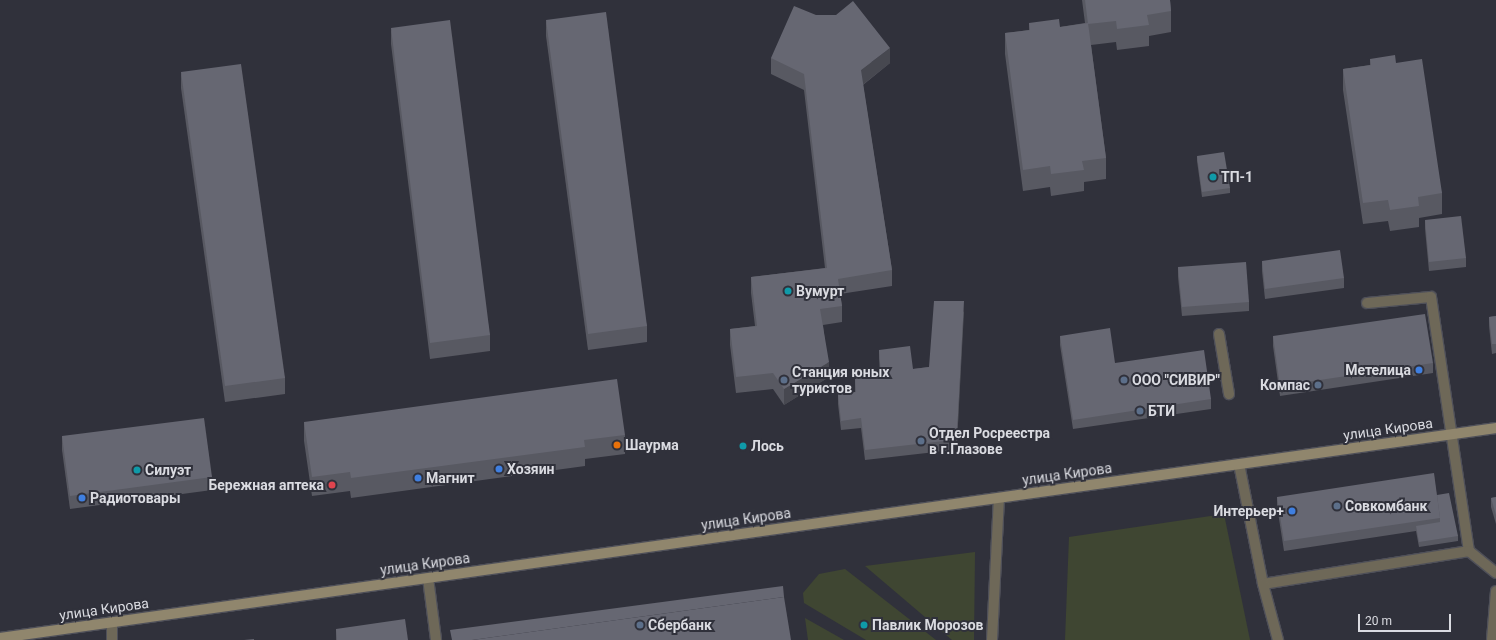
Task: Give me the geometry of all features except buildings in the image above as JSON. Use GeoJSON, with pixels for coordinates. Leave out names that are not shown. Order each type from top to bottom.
{"type":"FeatureCollection","features":[{"type":"Feature","properties":{"kind":"main road","name":"улица Кирова"},"geometry":{"type":"LineString","coordinates":[[0,638],[1496,428]]}},
{"type":"Feature","properties":{"kind":"street"},"geometry":{"type":"LineString","coordinates":[[1367,304],[1431,297],[1450,435],[1469,551],[1496,573]]}},
{"type":"Feature","properties":{"kind":"street"},"geometry":{"type":"LineString","coordinates":[[1219,334],[1230,394]]}},
{"type":"Feature","properties":{"kind":"street"},"geometry":{"type":"LineString","coordinates":[[1239,464],[1263,584],[1278,640]]}},
{"type":"Feature","properties":{"kind":"street"},"geometry":{"type":"LineString","coordinates":[[992,640],[999,498]]}},
{"type":"Feature","properties":{"kind":"street"},"geometry":{"type":"LineString","coordinates":[[1263,584],[1469,551]]}},
{"type":"Feature","properties":{"kind":"street"},"geometry":{"type":"LineString","coordinates":[[428,578],[436,640]]}},
{"type":"Feature","properties":{"kind":"street"},"geometry":{"type":"LineString","coordinates":[[1492,640],[1496,591]]}},
{"type":"Feature","properties":{"kind":"street"},"geometry":{"type":"LineString","coordinates":[[112,622],[112,640]]}},
{"type":"Feature","properties":{"kind":"green space"},"geometry":{"type":"Polygon","coordinates":[[[1224,514],[1250,640],[1065,640],[1069,537],[1224,514]]]}},
{"type":"Feature","properties":{"kind":"green space"},"geometry":{"type":"Polygon","coordinates":[[[975,552],[974,640],[952,640],[865,566],[975,552]]]}},
{"type":"Feature","properties":{"kind":"green space"},"geometry":{"type":"Polygon","coordinates":[[[845,569],[936,640],[866,640],[804,603],[803,593],[819,574],[845,569]]]}},
{"type":"Feature","properties":{"kind":"green space"},"geometry":{"type":"Polygon","coordinates":[[[805,618],[844,640],[808,640],[805,618]]]}},
{"type":"Feature","properties":{"kind":"place","name":"ТП-1"},"geometry":{"type":"Point","coordinates":[1213,177]}},
{"type":"Feature","properties":{"kind":"place","name":"Вумурт"},"geometry":{"type":"Point","coordinates":[788,291]}},
{"type":"Feature","properties":{"kind":"place","name":"Метелица"},"geometry":{"type":"Point","coordinates":[1419,370]}},
{"type":"Feature","properties":{"kind":"place","name":"Станция юных туристов"},"geometry":{"type":"Point","coordinates":[784,380]}},
{"type":"Feature","properties":{"kind":"place","name":"ООО \"СИВИР\""},"geometry":{"type":"Point","coordinates":[1124,380]}},
{"type":"Feature","properties":{"kind":"place","name":"Компас"},"geometry":{"type":"Point","coordinates":[1318,385]}},
{"type":"Feature","properties":{"kind":"place","name":"БТИ"},"geometry":{"type":"Point","coordinates":[1140,411]}},
{"type":"Feature","properties":{"kind":"place","name":"Отдел Росреестра в г.Глазове"},"geometry":{"type":"Point","coordinates":[921,441]}},
{"type":"Feature","properties":{"kind":"place","name":"Шаурма"},"geometry":{"type":"Point","coordinates":[617,445]}},
{"type":"Feature","properties":{"kind":"place","name":"Лось"},"geometry":{"type":"Point","coordinates":[743,446]}},
{"type":"Feature","properties":{"kind":"place","name":"Хозяин"},"geometry":{"type":"Point","coordinates":[499,469]}},
{"type":"Feature","properties":{"kind":"place","name":"Силуэт"},"geometry":{"type":"Point","coordinates":[137,470]}},
{"type":"Feature","properties":{"kind":"place","name":"Магнит"},"geometry":{"type":"Point","coordinates":[418,478]}},
{"type":"Feature","properties":{"kind":"place","name":"Бережная аптека"},"geometry":{"type":"Point","coordinates":[332,485]}},
{"type":"Feature","properties":{"kind":"place","name":"Радиотовары"},"geometry":{"type":"Point","coordinates":[82,498]}},
{"type":"Feature","properties":{"kind":"place","name":"Совкомбанк"},"geometry":{"type":"Point","coordinates":[1337,506]}},
{"type":"Feature","properties":{"kind":"place","name":"Интерьер+"},"geometry":{"type":"Point","coordinates":[1292,511]}},
{"type":"Feature","properties":{"kind":"place","name":"Сбербанк"},"geometry":{"type":"Point","coordinates":[640,625]}},
{"type":"Feature","properties":{"kind":"place","name":"Павлик Морозов"},"geometry":{"type":"Point","coordinates":[864,625]}}]}
